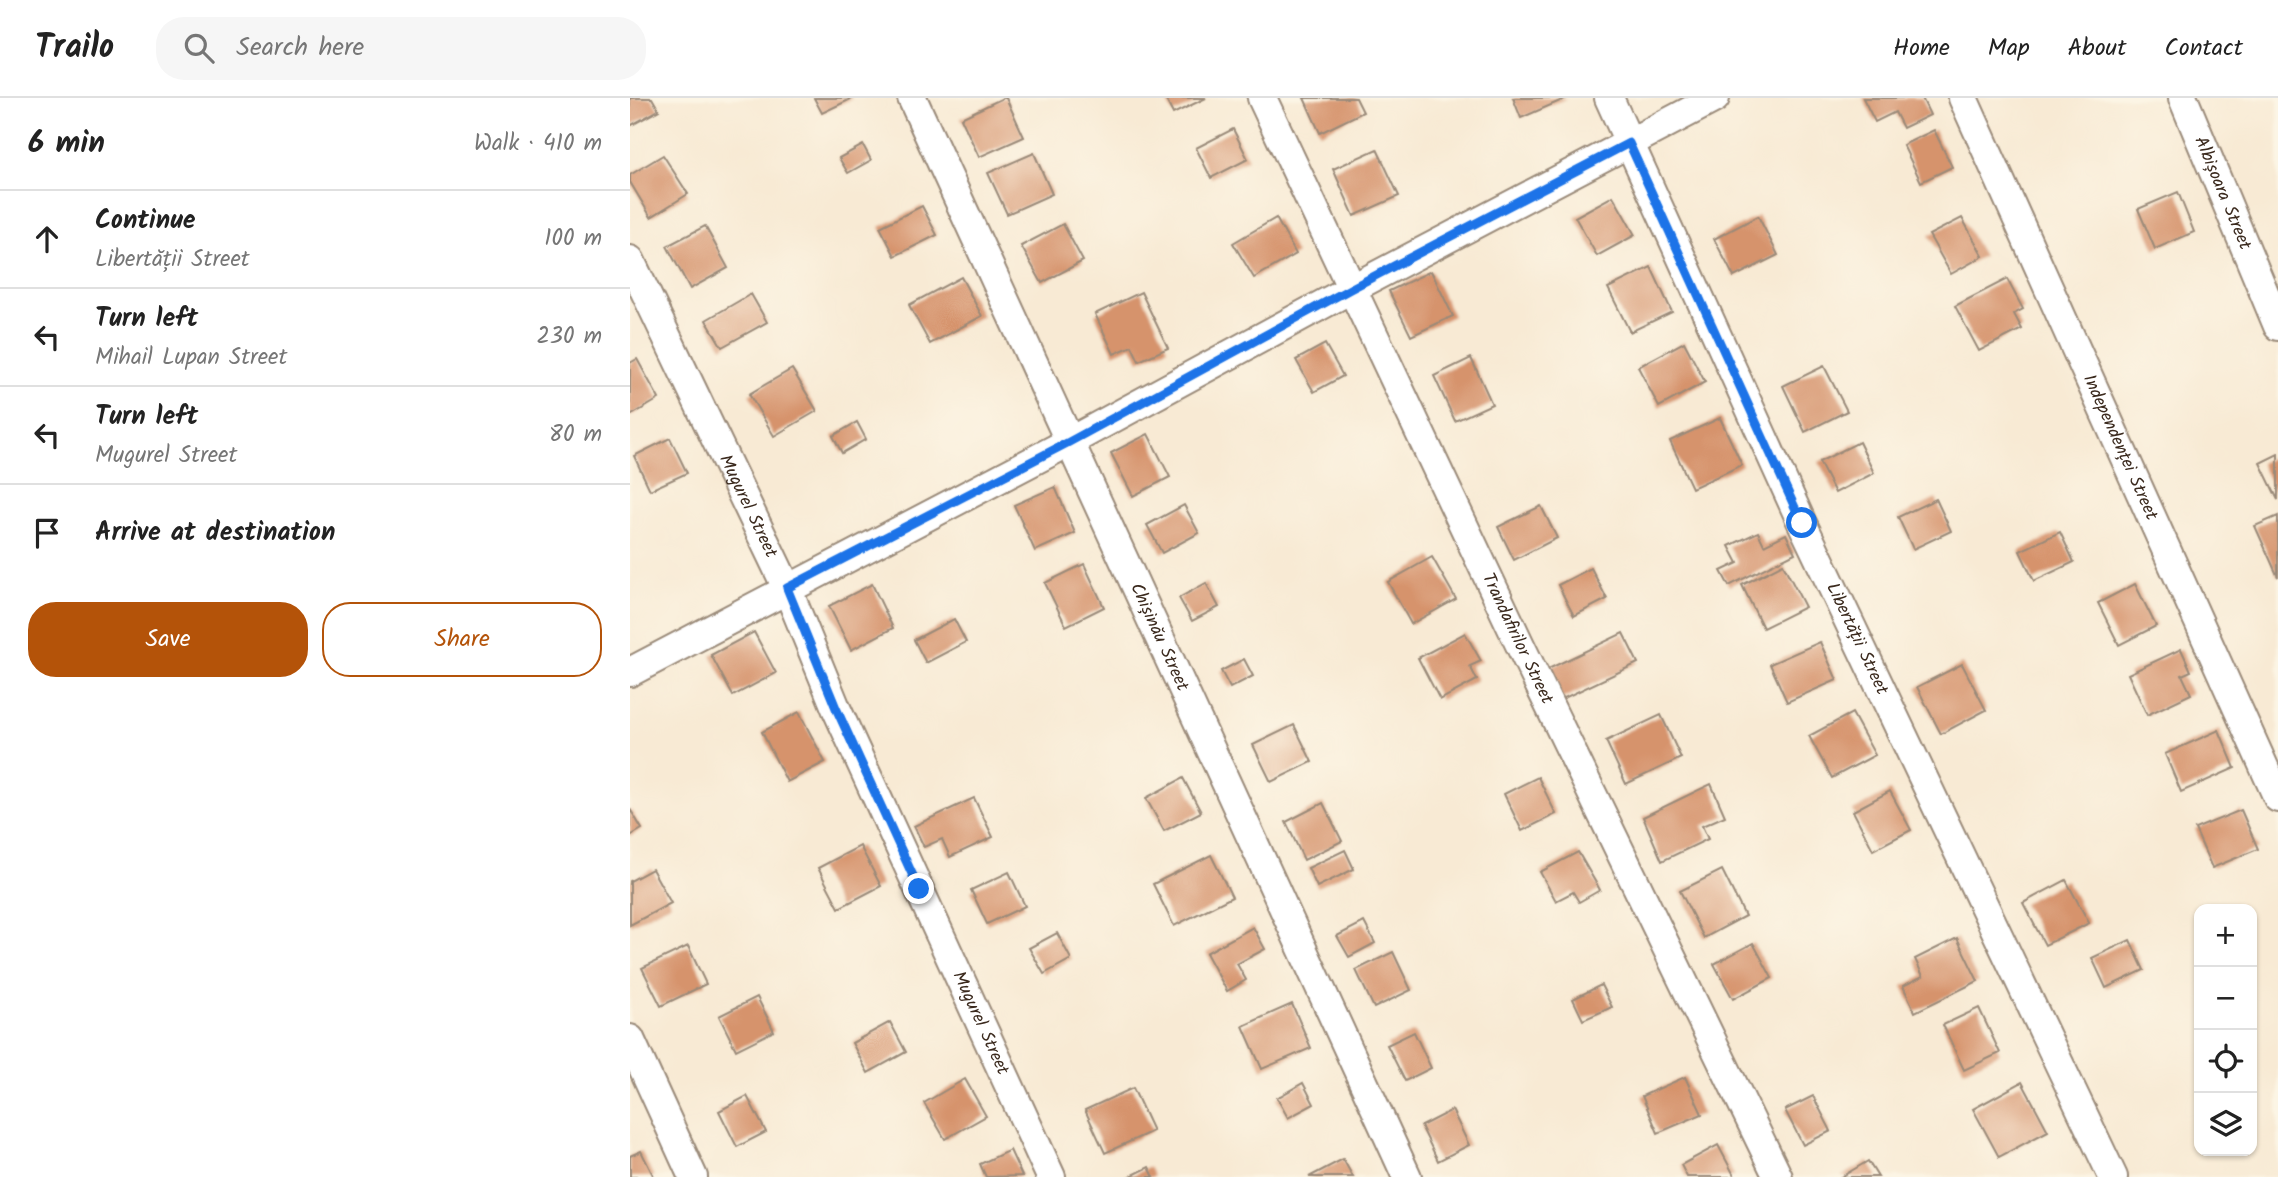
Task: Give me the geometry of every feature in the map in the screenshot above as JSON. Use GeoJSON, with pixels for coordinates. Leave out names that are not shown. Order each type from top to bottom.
{"type":"FeatureCollection","features":[{"type":"Feature","properties":{"kind":"street","name":"Chișinău Street"},"geometry":{"type":"LineString","coordinates":[[912,98],[1407,1177]]}},
{"type":"Feature","properties":{"kind":"street","name":"Trandafirilor Street"},"geometry":{"type":"LineString","coordinates":[[1262,98],[1350,289],[1777,1177]]}},
{"type":"Feature","properties":{"kind":"street","name":"Libertății Street"},"geometry":{"type":"LineString","coordinates":[[1609,98],[1802,523],[2113,1177]]}},
{"type":"Feature","properties":{"kind":"street"},"geometry":{"type":"LineString","coordinates":[[630,672],[1715,98]]}},
{"type":"Feature","properties":{"kind":"street","name":"Independenței Street"},"geometry":{"type":"LineString","coordinates":[[1963,98],[2278,798]]}},
{"type":"Feature","properties":{"kind":"street","name":"Albișoara Street"},"geometry":{"type":"LineString","coordinates":[[2183,98],[2272,292],[2278,326]]}},
{"type":"Feature","properties":{"kind":"street","name":"Mugurel Street"},"geometry":{"type":"LineString","coordinates":[[630,260],[787,588],[836,708],[1051,1177]]}},
{"type":"Feature","properties":{"kind":"street"},"geometry":{"type":"LineString","coordinates":[[630,1039],[693,1177]]}},
{"type":"Feature","properties":{"kind":"building"},"geometry":{"type":"Polygon","coordinates":[[[630,98],[652,98],[659,110],[630,126],[630,98]]]}},
{"type":"Feature","properties":{"kind":"building"},"geometry":{"type":"Polygon","coordinates":[[[814,98],[853,98],[822,113],[814,98]]]}},
{"type":"Feature","properties":{"kind":"building"},"geometry":{"type":"Polygon","coordinates":[[[1006,98],[1024,137],[979,157],[961,118],[1006,98]]]}},
{"type":"Feature","properties":{"kind":"building"},"geometry":{"type":"Polygon","coordinates":[[[1165,98],[1206,98],[1173,114],[1165,98]]]}},
{"type":"Feature","properties":{"kind":"building"},"geometry":{"type":"Polygon","coordinates":[[[1304,98],[1356,98],[1363,112],[1320,133],[1304,98]]]}},
{"type":"Feature","properties":{"kind":"building"},"geometry":{"type":"Polygon","coordinates":[[[1513,98],[1567,98],[1521,118],[1513,98]]]}},
{"type":"Feature","properties":{"kind":"building"},"geometry":{"type":"Polygon","coordinates":[[[1863,98],[1922,98],[1930,115],[1903,128],[1895,112],[1875,122],[1863,98]]]}},
{"type":"Feature","properties":{"kind":"building"},"geometry":{"type":"Polygon","coordinates":[[[1233,129],[1248,159],[1211,178],[1196,148],[1233,129]]]}},
{"type":"Feature","properties":{"kind":"building"},"geometry":{"type":"Polygon","coordinates":[[[1934,130],[1952,167],[1921,182],[1903,145],[1934,130]]]}},
{"type":"Feature","properties":{"kind":"building"},"geometry":{"type":"Polygon","coordinates":[[[863,145],[871,160],[848,173],[839,158],[863,145]]]}},
{"type":"Feature","properties":{"kind":"building"},"geometry":{"type":"Polygon","coordinates":[[[1377,149],[1399,196],[1354,216],[1333,169],[1377,149]]]}},
{"type":"Feature","properties":{"kind":"building"},"geometry":{"type":"Polygon","coordinates":[[[1034,153],[1052,194],[1007,214],[988,173],[1034,153]]]}},
{"type":"Feature","properties":{"kind":"building"},"geometry":{"type":"Polygon","coordinates":[[[663,155],[688,194],[651,217],[630,182],[630,175],[663,155]]]}},
{"type":"Feature","properties":{"kind":"building"},"geometry":{"type":"Polygon","coordinates":[[[2178,192],[2194,232],[2155,249],[2138,209],[2178,192]]]}},
{"type":"Feature","properties":{"kind":"building"},"geometry":{"type":"Polygon","coordinates":[[[1613,196],[1635,235],[1597,256],[1575,217],[1613,196]]]}},
{"type":"Feature","properties":{"kind":"building"},"geometry":{"type":"Polygon","coordinates":[[[922,206],[937,235],[895,256],[880,227],[922,206]]]}},
{"type":"Feature","properties":{"kind":"building"},"geometry":{"type":"Polygon","coordinates":[[[1758,216],[1778,255],[1734,277],[1714,239],[1758,216]]]}},
{"type":"Feature","properties":{"kind":"building"},"geometry":{"type":"Polygon","coordinates":[[[1276,218],[1296,254],[1254,278],[1233,243],[1276,218]]]}},
{"type":"Feature","properties":{"kind":"building"},"geometry":{"type":"Polygon","coordinates":[[[1962,218],[1983,256],[1951,274],[1929,235],[1962,218]]]}},
{"type":"Feature","properties":{"kind":"building"},"geometry":{"type":"Polygon","coordinates":[[[1063,224],[1083,261],[1042,283],[1021,246],[1063,224]]]}},
{"type":"Feature","properties":{"kind":"building"},"geometry":{"type":"Polygon","coordinates":[[[705,226],[728,268],[690,289],[667,246],[705,226]]]}},
{"type":"Feature","properties":{"kind":"building"},"geometry":{"type":"Polygon","coordinates":[[[1651,267],[1672,312],[1630,332],[1608,288],[1651,267]]]}},
{"type":"Feature","properties":{"kind":"building"},"geometry":{"type":"Polygon","coordinates":[[[1431,271],[1453,316],[1411,336],[1389,291],[1431,271]]]}},
{"type":"Feature","properties":{"kind":"building"},"geometry":{"type":"Polygon","coordinates":[[[961,277],[982,316],[930,344],[909,305],[961,277]]]}},
{"type":"Feature","properties":{"kind":"building"},"geometry":{"type":"Polygon","coordinates":[[[2007,279],[2023,309],[2014,314],[2022,329],[1979,351],[1955,306],[2007,279]]]}},
{"type":"Feature","properties":{"kind":"building"},"geometry":{"type":"Polygon","coordinates":[[[1141,292],[1168,348],[1139,361],[1132,346],[1114,354],[1095,314],[1141,292]]]}},
{"type":"Feature","properties":{"kind":"building"},"geometry":{"type":"Polygon","coordinates":[[[751,294],[767,322],[722,347],[706,320],[751,294]]]}},
{"type":"Feature","properties":{"kind":"building"},"geometry":{"type":"Polygon","coordinates":[[[1684,342],[1705,382],[1659,407],[1638,367],[1684,342]]]}},
{"type":"Feature","properties":{"kind":"building"},"geometry":{"type":"Polygon","coordinates":[[[1325,344],[1343,376],[1314,392],[1296,360],[1325,344]]]}},
{"type":"Feature","properties":{"kind":"building"},"geometry":{"type":"Polygon","coordinates":[[[1471,358],[1492,404],[1455,421],[1434,376],[1471,358]]]}},
{"type":"Feature","properties":{"kind":"building"},"geometry":{"type":"Polygon","coordinates":[[[637,359],[659,399],[630,416],[630,363],[637,359]]]}},
{"type":"Feature","properties":{"kind":"building"},"geometry":{"type":"Polygon","coordinates":[[[1824,366],[1847,411],[1805,432],[1783,386],[1824,366]]]}},
{"type":"Feature","properties":{"kind":"building"},"geometry":{"type":"Polygon","coordinates":[[[792,369],[817,411],[774,436],[749,394],[792,369]]]}},
{"type":"Feature","properties":{"kind":"building"},"geometry":{"type":"Polygon","coordinates":[[[1720,418],[1742,465],[1692,488],[1670,441],[1720,418]]]}},
{"type":"Feature","properties":{"kind":"building"},"geometry":{"type":"Polygon","coordinates":[[[857,422],[866,439],[842,453],[833,436],[857,422]]]}},
{"type":"Feature","properties":{"kind":"building"},"geometry":{"type":"Polygon","coordinates":[[[1148,434],[1170,477],[1133,496],[1111,453],[1148,434]]]}},
{"type":"Feature","properties":{"kind":"building"},"geometry":{"type":"Polygon","coordinates":[[[670,438],[687,473],[650,490],[634,456],[670,438]]]}},
{"type":"Feature","properties":{"kind":"building"},"geometry":{"type":"Polygon","coordinates":[[[1859,442],[1874,473],[1835,493],[1819,462],[1859,442]]]}},
{"type":"Feature","properties":{"kind":"building"},"geometry":{"type":"Polygon","coordinates":[[[2278,454],[2278,500],[2260,463],[2278,454]]]}},
{"type":"Feature","properties":{"kind":"building"},"geometry":{"type":"Polygon","coordinates":[[[1055,487],[1075,533],[1035,551],[1014,505],[1055,487]]]}},
{"type":"Feature","properties":{"kind":"building"},"geometry":{"type":"Polygon","coordinates":[[[1936,499],[1951,531],[1913,549],[1898,517],[1936,499]]]}},
{"type":"Feature","properties":{"kind":"building"},"geometry":{"type":"Polygon","coordinates":[[[1184,505],[1199,533],[1162,553],[1147,525],[1184,505]]]}},
{"type":"Feature","properties":{"kind":"building"},"geometry":{"type":"Polygon","coordinates":[[[1541,506],[1557,538],[1514,560],[1498,527],[1541,506]]]}},
{"type":"Feature","properties":{"kind":"building"},"geometry":{"type":"Polygon","coordinates":[[[2278,516],[2278,577],[2255,526],[2278,516]]]}},
{"type":"Feature","properties":{"kind":"building"},"geometry":{"type":"Polygon","coordinates":[[[1758,532],[1764,545],[1786,534],[1795,553],[1729,586],[1721,571],[1738,563],[1729,546],[1758,532]]]}},
{"type":"Feature","properties":{"kind":"building"},"geometry":{"type":"Polygon","coordinates":[[[2060,532],[2074,562],[2034,581],[2020,551],[2060,532]]]}},
{"type":"Feature","properties":{"kind":"building"},"geometry":{"type":"Polygon","coordinates":[[[1432,557],[1456,599],[1411,624],[1388,582],[1432,557]]]}},
{"type":"Feature","properties":{"kind":"building"},"geometry":{"type":"Polygon","coordinates":[[[1084,564],[1104,607],[1066,626],[1045,583],[1084,564]]]}},
{"type":"Feature","properties":{"kind":"building"},"geometry":{"type":"Polygon","coordinates":[[[1783,564],[1805,607],[1763,628],[1742,585],[1783,564]]]}},
{"type":"Feature","properties":{"kind":"building"},"geometry":{"type":"Polygon","coordinates":[[[1591,568],[1607,599],[1574,616],[1558,585],[1591,568]]]}},
{"type":"Feature","properties":{"kind":"building"},"geometry":{"type":"Polygon","coordinates":[[[1206,583],[1219,607],[1192,621],[1179,598],[1206,583]]]}},
{"type":"Feature","properties":{"kind":"building"},"geometry":{"type":"Polygon","coordinates":[[[872,584],[893,628],[851,650],[829,606],[872,584]]]}},
{"type":"Feature","properties":{"kind":"building"},"geometry":{"type":"Polygon","coordinates":[[[2135,584],[2156,626],[2119,645],[2098,603],[2135,584]]]}},
{"type":"Feature","properties":{"kind":"building"},"geometry":{"type":"Polygon","coordinates":[[[954,619],[966,642],[926,663],[914,640],[954,619]]]}},
{"type":"Feature","properties":{"kind":"building"},"geometry":{"type":"Polygon","coordinates":[[[754,632],[776,673],[733,696],[711,655],[754,632]]]}},
{"type":"Feature","properties":{"kind":"building"},"geometry":{"type":"Polygon","coordinates":[[[1465,633],[1481,661],[1470,666],[1477,680],[1440,700],[1418,658],[1465,633]]]}},
{"type":"Feature","properties":{"kind":"building"},"geometry":{"type":"Polygon","coordinates":[[[1623,633],[1638,663],[1558,701],[1544,671],[1623,633]]]}},
{"type":"Feature","properties":{"kind":"building"},"geometry":{"type":"Polygon","coordinates":[[[1820,642],[1837,680],[1787,702],[1770,664],[1820,642]]]}},
{"type":"Feature","properties":{"kind":"building"},"geometry":{"type":"Polygon","coordinates":[[[2181,649],[2191,671],[2182,675],[2191,694],[2147,715],[2128,674],[2181,649]]]}},
{"type":"Feature","properties":{"kind":"building"},"geometry":{"type":"Polygon","coordinates":[[[1244,659],[1253,676],[1230,688],[1221,671],[1244,659]]]}},
{"type":"Feature","properties":{"kind":"building"},"geometry":{"type":"Polygon","coordinates":[[[1962,664],[1986,710],[1941,734],[1917,687],[1962,664]]]}},
{"type":"Feature","properties":{"kind":"building"},"geometry":{"type":"Polygon","coordinates":[[[799,712],[825,762],[787,782],[762,732],[799,712]]]}},
{"type":"Feature","properties":{"kind":"building"},"geometry":{"type":"Polygon","coordinates":[[[1852,713],[1875,755],[1832,778],[1809,736],[1852,713]]]}},
{"type":"Feature","properties":{"kind":"building"},"geometry":{"type":"Polygon","coordinates":[[[1661,715],[1681,758],[1626,784],[1606,741],[1661,715]]]}},
{"type":"Feature","properties":{"kind":"building"},"geometry":{"type":"Polygon","coordinates":[[[1294,725],[1312,762],[1271,782],[1253,745],[1294,725]]]}},
{"type":"Feature","properties":{"kind":"building"},"geometry":{"type":"Polygon","coordinates":[[[2219,730],[2235,768],[2181,792],[2165,754],[2219,730]]]}},
{"type":"Feature","properties":{"kind":"building"},"geometry":{"type":"Polygon","coordinates":[[[1538,777],[1556,814],[1522,831],[1504,794],[1538,777]]]}},
{"type":"Feature","properties":{"kind":"building"},"geometry":{"type":"Polygon","coordinates":[[[1183,778],[1201,812],[1164,831],[1146,798],[1183,778]]]}},
{"type":"Feature","properties":{"kind":"building"},"geometry":{"type":"Polygon","coordinates":[[[1711,784],[1725,816],[1702,826],[1708,839],[1662,861],[1643,817],[1711,784]]]}},
{"type":"Feature","properties":{"kind":"building"},"geometry":{"type":"Polygon","coordinates":[[[1890,791],[1911,830],[1873,850],[1853,811],[1890,791]]]}},
{"type":"Feature","properties":{"kind":"building"},"geometry":{"type":"Polygon","coordinates":[[[974,798],[993,837],[950,857],[942,839],[924,847],[914,826],[974,798]]]}},
{"type":"Feature","properties":{"kind":"building"},"geometry":{"type":"Polygon","coordinates":[[[1323,803],[1342,841],[1304,860],[1286,822],[1323,803]]]}},
{"type":"Feature","properties":{"kind":"building"},"geometry":{"type":"Polygon","coordinates":[[[630,809],[642,829],[630,836],[630,809]]]}},
{"type":"Feature","properties":{"kind":"building"},"geometry":{"type":"Polygon","coordinates":[[[2241,810],[2258,849],[2212,868],[2195,829],[2241,810]]]}},
{"type":"Feature","properties":{"kind":"building"},"geometry":{"type":"Polygon","coordinates":[[[860,846],[881,886],[839,908],[818,868],[860,846]]]}},
{"type":"Feature","properties":{"kind":"building"},"geometry":{"type":"Polygon","coordinates":[[[1345,850],[1354,869],[1317,887],[1308,868],[1345,850]]]}},
{"type":"Feature","properties":{"kind":"building"},"geometry":{"type":"Polygon","coordinates":[[[1578,852],[1600,890],[1579,902],[1573,892],[1556,901],[1540,872],[1578,852]]]}},
{"type":"Feature","properties":{"kind":"building"},"geometry":{"type":"Polygon","coordinates":[[[1211,855],[1232,897],[1174,926],[1153,884],[1211,855]]]}},
{"type":"Feature","properties":{"kind":"building"},"geometry":{"type":"Polygon","coordinates":[[[652,869],[671,903],[630,925],[630,881],[652,869]]]}},
{"type":"Feature","properties":{"kind":"building"},"geometry":{"type":"Polygon","coordinates":[[[1722,870],[1745,916],[1704,938],[1680,891],[1722,870]]]}},
{"type":"Feature","properties":{"kind":"building"},"geometry":{"type":"Polygon","coordinates":[[[1009,872],[1025,906],[987,924],[971,890],[1009,872]]]}},
{"type":"Feature","properties":{"kind":"building"},"geometry":{"type":"Polygon","coordinates":[[[2066,880],[2089,923],[2045,945],[2023,903],[2066,880]]]}},
{"type":"Feature","properties":{"kind":"building"},"geometry":{"type":"Polygon","coordinates":[[[1364,922],[1375,943],[1349,957],[1337,936],[1364,922]]]}},
{"type":"Feature","properties":{"kind":"building"},"geometry":{"type":"Polygon","coordinates":[[[1253,927],[1265,949],[1237,964],[1246,980],[1227,991],[1206,953],[1253,927]]]}},
{"type":"Feature","properties":{"kind":"building"},"geometry":{"type":"Polygon","coordinates":[[[1057,933],[1071,959],[1044,974],[1029,948],[1057,933]]]}},
{"type":"Feature","properties":{"kind":"building"},"geometry":{"type":"Polygon","coordinates":[[[1957,938],[1978,981],[1915,1012],[1903,986],[1923,976],[1915,959],[1957,938]]]}},
{"type":"Feature","properties":{"kind":"building"},"geometry":{"type":"Polygon","coordinates":[[[2130,940],[2144,970],[2106,988],[2092,958],[2130,940]]]}},
{"type":"Feature","properties":{"kind":"building"},"geometry":{"type":"Polygon","coordinates":[[[1753,943],[1772,978],[1733,999],[1714,964],[1753,943]]]}},
{"type":"Feature","properties":{"kind":"building"},"geometry":{"type":"Polygon","coordinates":[[[688,946],[706,984],[661,1006],[642,968],[688,946]]]}},
{"type":"Feature","properties":{"kind":"building"},"geometry":{"type":"Polygon","coordinates":[[[1393,952],[1411,990],[1374,1008],[1356,970],[1393,952]]]}},
{"type":"Feature","properties":{"kind":"building"},"geometry":{"type":"Polygon","coordinates":[[[1601,985],[1612,1007],[1583,1020],[1573,999],[1601,985]]]}},
{"type":"Feature","properties":{"kind":"building"},"geometry":{"type":"Polygon","coordinates":[[[757,997],[774,1031],[736,1050],[719,1016],[757,997]]]}},
{"type":"Feature","properties":{"kind":"building"},"geometry":{"type":"Polygon","coordinates":[[[1292,1004],[1311,1048],[1262,1069],[1243,1026],[1292,1004]]]}},
{"type":"Feature","properties":{"kind":"building"},"geometry":{"type":"Polygon","coordinates":[[[1979,1008],[2000,1053],[1964,1070],[1943,1025],[1979,1008]]]}},
{"type":"Feature","properties":{"kind":"building"},"geometry":{"type":"Polygon","coordinates":[[[890,1022],[906,1052],[868,1073],[852,1043],[890,1022]]]}},
{"type":"Feature","properties":{"kind":"building"},"geometry":{"type":"Polygon","coordinates":[[[1414,1032],[1431,1068],[1405,1081],[1387,1045],[1414,1032]]]}},
{"type":"Feature","properties":{"kind":"building"},"geometry":{"type":"Polygon","coordinates":[[[1685,1077],[1702,1114],[1658,1133],[1642,1096],[1685,1077]]]}},
{"type":"Feature","properties":{"kind":"building"},"geometry":{"type":"Polygon","coordinates":[[[965,1079],[986,1116],[945,1139],[924,1103],[965,1079]]]}},
{"type":"Feature","properties":{"kind":"building"},"geometry":{"type":"Polygon","coordinates":[[[2022,1082],[2048,1131],[1999,1157],[1973,1109],[2022,1082]]]}},
{"type":"Feature","properties":{"kind":"building"},"geometry":{"type":"Polygon","coordinates":[[[1303,1083],[1314,1104],[1288,1118],[1277,1098],[1303,1083]]]}},
{"type":"Feature","properties":{"kind":"building"},"geometry":{"type":"Polygon","coordinates":[[[1133,1088],[1153,1131],[1105,1153],[1085,1110],[1133,1088]]]}},
{"type":"Feature","properties":{"kind":"building"},"geometry":{"type":"Polygon","coordinates":[[[747,1096],[766,1132],[737,1147],[719,1111],[747,1096]]]}},
{"type":"Feature","properties":{"kind":"building"},"geometry":{"type":"Polygon","coordinates":[[[1813,1096],[1831,1131],[1803,1145],[1785,1110],[1813,1096]]]}},
{"type":"Feature","properties":{"kind":"building"},"geometry":{"type":"Polygon","coordinates":[[[1452,1110],[1469,1145],[1438,1161],[1421,1126],[1452,1110]]]}},
{"type":"Feature","properties":{"kind":"building"},"geometry":{"type":"Polygon","coordinates":[[[1718,1145],[1735,1177],[1687,1177],[1681,1165],[1718,1145]]]}},
{"type":"Feature","properties":{"kind":"building"},"geometry":{"type":"Polygon","coordinates":[[[1010,1150],[1022,1176],[986,1177],[980,1164],[1010,1150]]]}},
{"type":"Feature","properties":{"kind":"building"},"geometry":{"type":"Polygon","coordinates":[[[641,1151],[654,1177],[630,1177],[630,1156],[641,1151]]]}},
{"type":"Feature","properties":{"kind":"building"},"geometry":{"type":"Polygon","coordinates":[[[1343,1159],[1353,1177],[1309,1177],[1343,1159]]]}},
{"type":"Feature","properties":{"kind":"building"},"geometry":{"type":"Polygon","coordinates":[[[1868,1161],[1878,1177],[1841,1177],[1868,1161]]]}},
{"type":"Feature","properties":{"kind":"building"},"geometry":{"type":"Polygon","coordinates":[[[1149,1167],[1154,1177],[1129,1177],[1149,1167]]]}},
{"type":"Feature","properties":{"kind":"route"},"geometry":{"type":"LineString","coordinates":[[919,889],[836,708],[787,588],[1069,442],[1350,289],[1629,143],[1802,523]]}}]}
